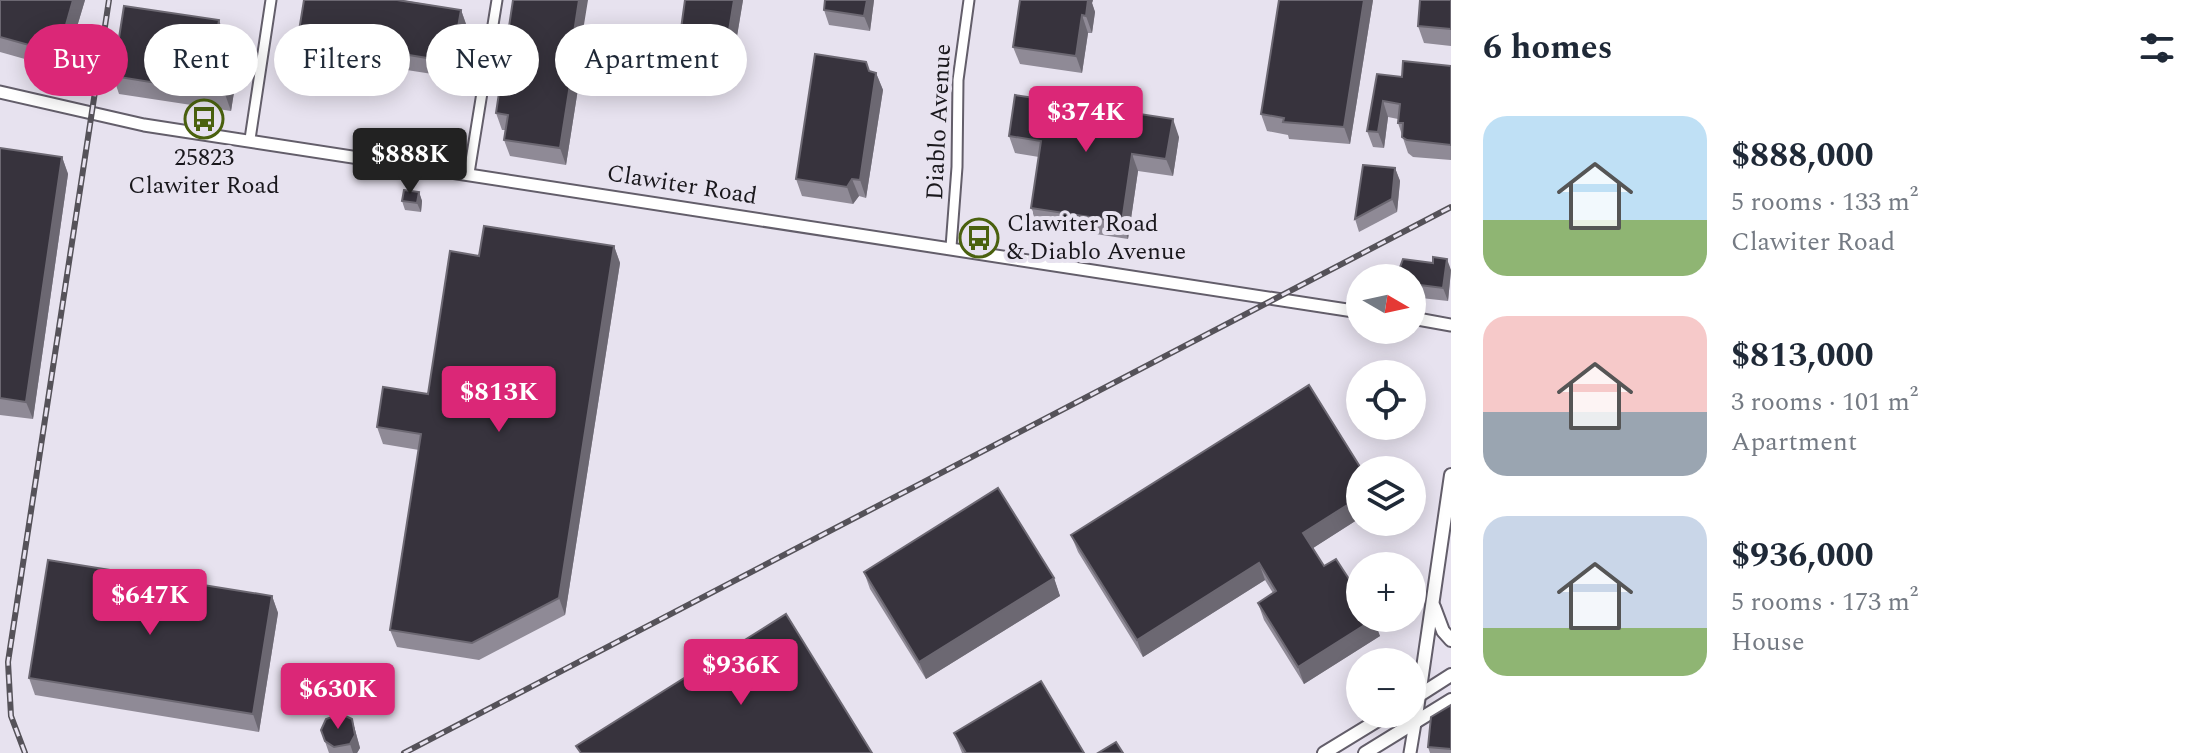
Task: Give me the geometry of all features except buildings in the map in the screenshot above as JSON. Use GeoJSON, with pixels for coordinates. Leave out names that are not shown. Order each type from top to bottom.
{"type":"FeatureCollection","features":[{"type":"Feature","properties":{"kind":"main road"},"geometry":{"type":"LineString","coordinates":[[1424,648],[1451,475]]}},
{"type":"Feature","properties":{"kind":"main road"},"geometry":{"type":"LineString","coordinates":[[1432,600],[1437,619],[1451,640]]}},
{"type":"Feature","properties":{"kind":"main road"},"geometry":{"type":"LineString","coordinates":[[1426,691],[1451,675]]}},
{"type":"Feature","properties":{"kind":"main road"},"geometry":{"type":"LineString","coordinates":[[1426,716],[1451,700]]}},
{"type":"Feature","properties":{"kind":"main road"},"geometry":{"type":"LineString","coordinates":[[1324,753],[1365,728]]}},
{"type":"Feature","properties":{"kind":"main road"},"geometry":{"type":"LineString","coordinates":[[1365,753],[1407,728]]}},
{"type":"Feature","properties":{"kind":"street"},"geometry":{"type":"LineString","coordinates":[[250,139],[271,0]]}},
{"type":"Feature","properties":{"kind":"street"},"geometry":{"type":"LineString","coordinates":[[469,173],[497,0]]}},
{"type":"Feature","properties":{"kind":"street","name":"Diablo Avenue"},"geometry":{"type":"LineString","coordinates":[[951,247],[957,167],[958,80],[969,0]]}},
{"type":"Feature","properties":{"kind":"street","name":"Clawiter Road"},"geometry":{"type":"LineString","coordinates":[[0,92],[144,125],[1346,310]]}},
{"type":"Feature","properties":{"kind":"street"},"geometry":{"type":"LineString","coordinates":[[1426,321],[1451,325]]}},
{"type":"Feature","properties":{"kind":"street"},"geometry":{"type":"LineString","coordinates":[[1410,753],[1414,728]]}},
{"type":"Feature","properties":{"kind":"railway"},"geometry":{"type":"LineString","coordinates":[[25,753],[11,716],[8,662],[109,0]]}},
{"type":"Feature","properties":{"kind":"railway"},"geometry":{"type":"LineString","coordinates":[[404,753],[1451,207]]}},
{"type":"Feature","properties":{"kind":"place","name":"25823 Clawiter Road"},"geometry":{"type":"Point","coordinates":[204,119]}},
{"type":"Feature","properties":{"kind":"place","name":"Clawiter Road & Diablo Avenue"},"geometry":{"type":"Point","coordinates":[979,238]}}]}
